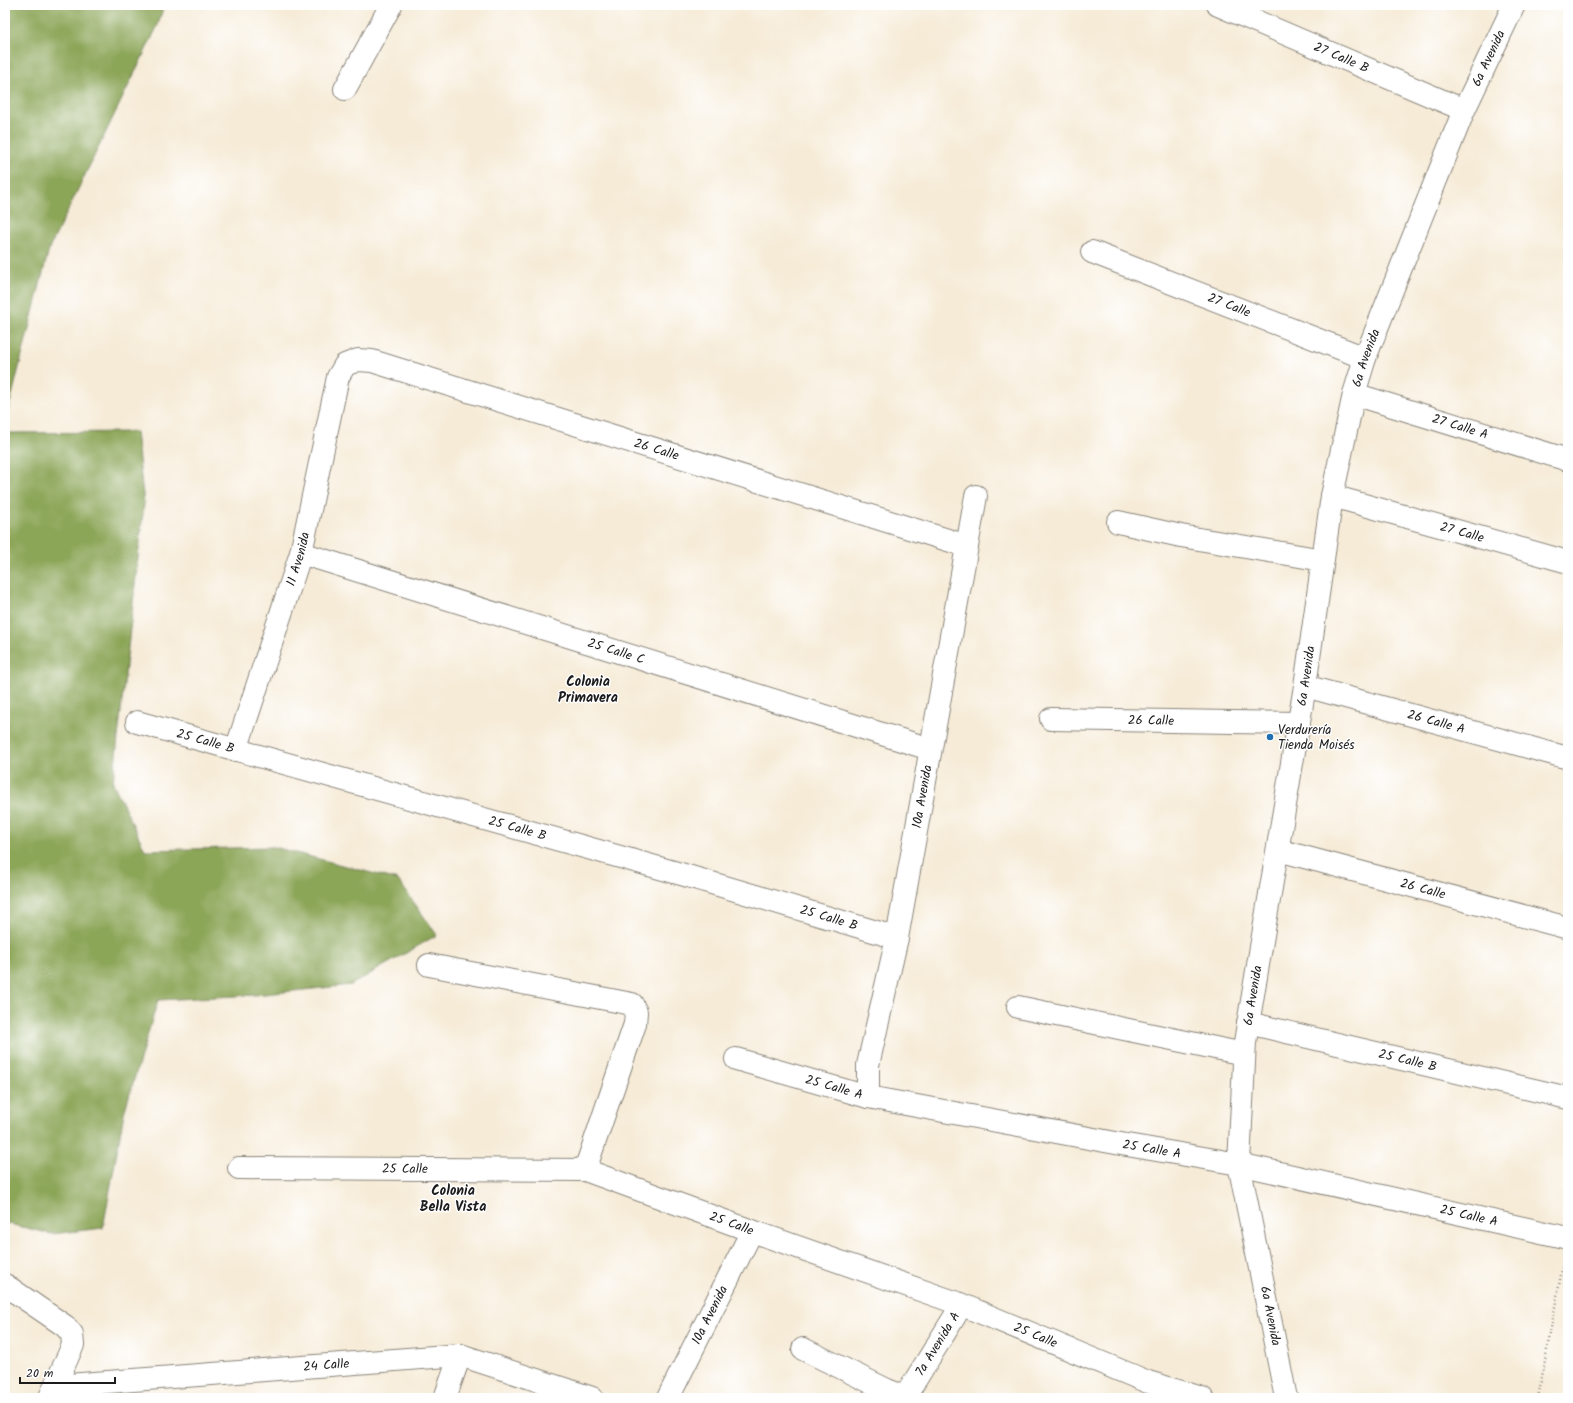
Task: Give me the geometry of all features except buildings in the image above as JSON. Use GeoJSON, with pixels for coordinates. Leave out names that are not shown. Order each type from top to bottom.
{"type":"FeatureCollection","features":[{"type":"Feature","properties":{"kind":"street"},"geometry":{"type":"LineString","coordinates":[[345,89],[391,5]]}},
{"type":"Feature","properties":{"kind":"street","name":"6a Avenida"},"geometry":{"type":"LineString","coordinates":[[1286,1398],[1239,1164],[1244,1054],[1305,686],[1332,496],[1354,394],[1365,358],[1464,110],[1514,5]]}},
{"type":"Feature","properties":{"kind":"street","name":"27 Calle B"},"geometry":{"type":"LineString","coordinates":[[1224,6],[1464,110]]}},
{"type":"Feature","properties":{"kind":"street","name":"27 Calle"},"geometry":{"type":"LineString","coordinates":[[1092,252],[1365,358]]}},
{"type":"Feature","properties":{"kind":"street","name":"26 Calle"},"geometry":{"type":"LineString","coordinates":[[345,365],[358,360],[372,361],[967,546]]}},
{"type":"Feature","properties":{"kind":"street","name":"11 Avenida"},"geometry":{"type":"LineString","coordinates":[[236,750],[301,553],[338,377],[345,365]]}},
{"type":"Feature","properties":{"kind":"street","name":"27 Calle A"},"geometry":{"type":"LineString","coordinates":[[1354,394],[1567,460]]}},
{"type":"Feature","properties":{"kind":"street","name":"10a Avenida"},"geometry":{"type":"LineString","coordinates":[[868,1097],[868,1065],[897,938],[976,496]]}},
{"type":"Feature","properties":{"kind":"street","name":"27 Calle"},"geometry":{"type":"LineString","coordinates":[[1332,496],[1568,562]]}},
{"type":"Feature","properties":{"kind":"street"},"geometry":{"type":"LineString","coordinates":[[1118,522],[1181,536],[1323,560]]}},
{"type":"Feature","properties":{"kind":"street","name":"25 Calle C"},"geometry":{"type":"LineString","coordinates":[[301,553],[930,749]]}},
{"type":"Feature","properties":{"kind":"street","name":"26 Calle A"},"geometry":{"type":"LineString","coordinates":[[1305,686],[1568,758]]}},
{"type":"Feature","properties":{"kind":"street","name":"26 Calle"},"geometry":{"type":"LineString","coordinates":[[1051,719],[1299,723]]}},
{"type":"Feature","properties":{"kind":"street","name":"25 Calle B"},"geometry":{"type":"LineString","coordinates":[[137,722],[681,874],[897,938]]}},
{"type":"Feature","properties":{"kind":"street","name":"26 Calle"},"geometry":{"type":"LineString","coordinates":[[1278,850],[1568,928]]}},
{"type":"Feature","properties":{"kind":"street"},"geometry":{"type":"LineString","coordinates":[[429,965],[632,1004],[636,1012],[635,1024],[584,1170]]}},
{"type":"Feature","properties":{"kind":"street"},"geometry":{"type":"LineString","coordinates":[[1018,1007],[1244,1054]]}},
{"type":"Feature","properties":{"kind":"street","name":"25 Calle B"},"geometry":{"type":"LineString","coordinates":[[1248,1023],[1568,1098]]}},
{"type":"Feature","properties":{"kind":"street","name":"25 Calle A"},"geometry":{"type":"LineString","coordinates":[[736,1059],[868,1097],[1121,1144],[1239,1164],[1568,1238]]}},
{"type":"Feature","properties":{"kind":"street","name":"25 Calle"},"geometry":{"type":"LineString","coordinates":[[239,1168],[584,1170],[960,1304],[1145,1390],[1202,1398]]}},
{"type":"Feature","properties":{"kind":"street","name":"10a Avenida"},"geometry":{"type":"LineString","coordinates":[[668,1398],[752,1231]]}},
{"type":"Feature","properties":{"kind":"street"},"geometry":{"type":"LineString","coordinates":[[5,1285],[65,1326],[72,1334],[73,1345],[53,1392]]}},
{"type":"Feature","properties":{"kind":"street","name":"7a Avenida A"},"geometry":{"type":"LineString","coordinates":[[803,1349],[897,1394],[908,1392],[955,1316],[960,1304]]}},
{"type":"Feature","properties":{"kind":"street"},"geometry":{"type":"LineString","coordinates":[[445,1398],[460,1355]]}},
{"type":"Feature","properties":{"kind":"street","name":"24 Calle"},"geometry":{"type":"LineString","coordinates":[[53,1392],[460,1355],[592,1398]]}},
{"type":"Feature","properties":{"kind":"path"},"geometry":{"type":"LineString","coordinates":[[1538,1398],[1568,1238]]}},
{"type":"Feature","properties":{"kind":"green space"},"geometry":{"type":"Polygon","coordinates":[[[5,5],[164,5],[158,25],[49,249],[5,423],[5,5]]]}},
{"type":"Feature","properties":{"kind":"green space"},"geometry":{"type":"Polygon","coordinates":[[[136,432],[144,504],[113,783],[145,850],[274,847],[398,880],[437,935],[351,985],[255,995],[158,1000],[124,1113],[103,1228],[52,1234],[5,1223],[5,433],[136,432]]]}},
{"type":"Feature","properties":{"kind":"place","name":"Verdurería Tienda Moisés"},"geometry":{"type":"Point","coordinates":[1270,737]}},
{"type":"Feature","properties":{"kind":"district","name":"Colonia Primavera"},"geometry":{"type":"Point","coordinates":[588,690]}},
{"type":"Feature","properties":{"kind":"district","name":"Colonia Bella Vista"},"geometry":{"type":"Point","coordinates":[453,1200]}}]}
